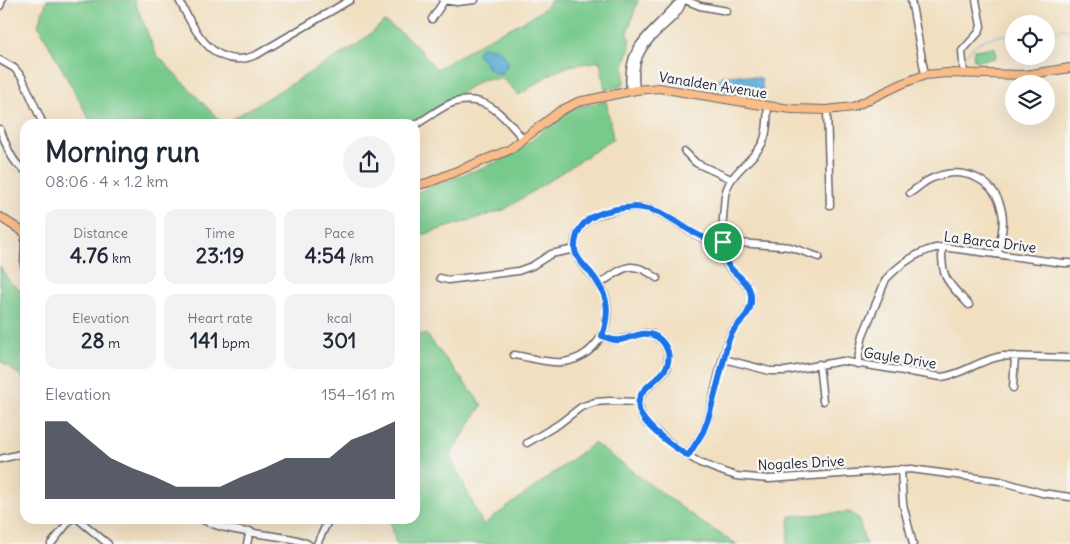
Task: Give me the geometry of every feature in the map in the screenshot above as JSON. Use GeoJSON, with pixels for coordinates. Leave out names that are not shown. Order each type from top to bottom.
{"type":"FeatureCollection","features":[{"type":"Feature","properties":{"kind":"main road","name":"Vanalden Avenue"},"geometry":{"type":"LineString","coordinates":[[420,185],[509,150],[560,111],[578,102],[633,90],[659,88],[768,106],[827,110],[853,107],[925,75],[1025,75],[1070,68]]}},
{"type":"Feature","properties":{"kind":"main road"},"geometry":{"type":"LineString","coordinates":[[0,217],[20,230]]}},
{"type":"Feature","properties":{"kind":"street"},"geometry":{"type":"LineString","coordinates":[[0,6],[2,0]]}},
{"type":"Feature","properties":{"kind":"street"},"geometry":{"type":"LineString","coordinates":[[179,0],[190,22],[212,49],[222,56],[233,60],[241,60],[258,54],[350,0]]}},
{"type":"Feature","properties":{"kind":"street"},"geometry":{"type":"LineString","coordinates":[[432,19],[443,0],[456,2],[475,0]]}},
{"type":"Feature","properties":{"kind":"street"},"geometry":{"type":"LineString","coordinates":[[633,90],[629,71],[638,44],[677,4],[683,0],[700,6],[727,11]]}},
{"type":"Feature","properties":{"kind":"street"},"geometry":{"type":"LineString","coordinates":[[911,0],[925,75]]}},
{"type":"Feature","properties":{"kind":"street"},"geometry":{"type":"LineString","coordinates":[[964,74],[962,51],[979,32],[981,26],[976,0]]}},
{"type":"Feature","properties":{"kind":"street"},"geometry":{"type":"LineString","coordinates":[[0,60],[14,68],[22,77],[41,119]]}},
{"type":"Feature","properties":{"kind":"street"},"geometry":{"type":"LineString","coordinates":[[420,122],[453,103],[462,101],[477,102],[497,109],[523,140]]}},
{"type":"Feature","properties":{"kind":"street"},"geometry":{"type":"LineString","coordinates":[[688,456],[703,432],[708,419],[730,337],[747,314],[752,301],[748,285],[729,267],[722,252],[726,192],[731,179],[762,144],[766,133],[768,106]]}},
{"type":"Feature","properties":{"kind":"street"},"geometry":{"type":"LineString","coordinates":[[827,110],[830,205]]}},
{"type":"Feature","properties":{"kind":"street"},"geometry":{"type":"LineString","coordinates":[[0,129],[14,160],[20,167]]}},
{"type":"Feature","properties":{"kind":"street"},"geometry":{"type":"LineString","coordinates":[[684,152],[696,163],[731,179]]}},
{"type":"Feature","properties":{"kind":"street"},"geometry":{"type":"LineString","coordinates":[[910,193],[932,178],[954,173],[978,178],[988,185],[996,196],[1003,213],[998,254]]}},
{"type":"Feature","properties":{"kind":"street"},"geometry":{"type":"LineString","coordinates":[[514,355],[563,362],[587,353],[602,336],[608,319],[607,304],[600,284],[580,260],[575,249],[578,231],[585,222],[593,217],[624,208],[649,209],[660,213],[702,238],[723,242],[790,247],[819,257]]}},
{"type":"Feature","properties":{"kind":"street"},"geometry":{"type":"LineString","coordinates":[[942,247],[941,261],[944,276],[969,305]]}},
{"type":"Feature","properties":{"kind":"street","name":"La Barca Drive"},"geometry":{"type":"LineString","coordinates":[[857,364],[863,335],[886,279],[924,251],[942,247],[1070,263]]}},
{"type":"Feature","properties":{"kind":"street"},"geometry":{"type":"LineString","coordinates":[[440,278],[448,280],[518,271],[532,266],[552,254],[575,249]]}},
{"type":"Feature","properties":{"kind":"street"},"geometry":{"type":"LineString","coordinates":[[600,284],[621,269],[629,266],[644,268],[657,278]]}},
{"type":"Feature","properties":{"kind":"street"},"geometry":{"type":"LineString","coordinates":[[527,443],[559,424],[581,407],[595,402],[638,402],[642,392],[667,368],[666,347],[652,334],[638,334],[618,340],[610,340],[602,336]]}},
{"type":"Feature","properties":{"kind":"street"},"geometry":{"type":"LineString","coordinates":[[1013,388],[1015,356]]}},
{"type":"Feature","properties":{"kind":"street","name":"Gayle Drive"},"geometry":{"type":"LineString","coordinates":[[724,359],[770,371],[842,361],[941,377],[950,376],[993,357],[1070,358]]}},
{"type":"Feature","properties":{"kind":"street"},"geometry":{"type":"LineString","coordinates":[[818,364],[823,401]]}},
{"type":"Feature","properties":{"kind":"street","name":"Nogales Drive"},"geometry":{"type":"LineString","coordinates":[[638,402],[639,410],[647,424],[688,456],[712,468],[736,476],[759,479],[901,469],[1000,481],[1042,493],[1070,497]]}},
{"type":"Feature","properties":{"kind":"street"},"geometry":{"type":"LineString","coordinates":[[0,459],[20,454]]}},
{"type":"Feature","properties":{"kind":"street"},"geometry":{"type":"LineString","coordinates":[[901,469],[903,504],[913,544]]}},
{"type":"Feature","properties":{"kind":"street"},"geometry":{"type":"LineString","coordinates":[[51,544],[67,524]]}},
{"type":"Feature","properties":{"kind":"street"},"geometry":{"type":"LineString","coordinates":[[84,524],[108,544]]}},
{"type":"Feature","properties":{"kind":"street"},"geometry":{"type":"LineString","coordinates":[[214,524],[221,527],[288,537],[308,544]]}},
{"type":"Feature","properties":{"kind":"street"},"geometry":{"type":"LineString","coordinates":[[317,544],[326,524]]}},
{"type":"Feature","properties":{"kind":"street"},"geometry":{"type":"LineString","coordinates":[[248,544],[250,531]]}},
{"type":"Feature","properties":{"kind":"green space"},"geometry":{"type":"Polygon","coordinates":[[[47,0],[134,0],[156,54],[218,119],[89,119],[38,25],[47,0]]]}},
{"type":"Feature","properties":{"kind":"green space"},"geometry":{"type":"Polygon","coordinates":[[[551,0],[638,0],[628,31],[630,47],[624,65],[624,82],[622,86],[605,90],[600,61],[569,66],[551,74],[519,95],[503,79],[483,79],[418,119],[232,119],[358,44],[384,22],[413,42],[436,69],[491,37],[531,17],[551,0]]]}},
{"type":"Feature","properties":{"kind":"green space"},"geometry":{"type":"Polygon","coordinates":[[[995,48],[995,58],[974,60],[973,52],[975,50],[995,48]]]}},
{"type":"Feature","properties":{"kind":"green space"},"geometry":{"type":"Polygon","coordinates":[[[606,101],[613,139],[504,210],[420,235],[420,191],[502,160],[526,145],[558,118],[577,107],[606,101]]]}},
{"type":"Feature","properties":{"kind":"green space"},"geometry":{"type":"Polygon","coordinates":[[[0,266],[7,278],[20,290],[20,375],[0,361],[0,266]]]}},
{"type":"Feature","properties":{"kind":"green space"},"geometry":{"type":"Polygon","coordinates":[[[420,334],[427,335],[482,405],[450,456],[483,525],[594,443],[704,524],[737,544],[396,544],[391,524],[420,524],[420,334]]]}},
{"type":"Feature","properties":{"kind":"green space"},"geometry":{"type":"Polygon","coordinates":[[[850,512],[858,518],[866,544],[787,544],[790,516],[850,512]]]}},
{"type":"Feature","properties":{"kind":"water"},"geometry":{"type":"Polygon","coordinates":[[[483,47],[498,50],[503,54],[508,61],[502,73],[490,70],[477,54],[479,49],[483,47]]]}},
{"type":"Feature","properties":{"kind":"water"},"geometry":{"type":"Polygon","coordinates":[[[741,75],[761,78],[762,93],[720,91],[708,87],[721,76],[741,75]]]}},
{"type":"Feature","properties":{"kind":"waterway"},"geometry":{"type":"LineString","coordinates":[[1055,32],[1060,29],[1070,31]]}},
{"type":"Feature","properties":{"kind":"waterway"},"geometry":{"type":"LineString","coordinates":[[966,56],[980,42],[993,37],[1005,36]]}},
{"type":"Feature","properties":{"kind":"route"},"geometry":{"type":"LineString","coordinates":[[636,207],[660,213],[702,238],[723,242],[722,252],[724,259],[729,267],[748,285],[752,301],[747,314],[733,330],[730,337],[708,419],[703,432],[688,456],[647,424],[639,410],[638,402],[642,392],[667,368],[668,353],[666,347],[652,334],[638,334],[618,340],[610,340],[602,336],[608,319],[604,292],[600,284],[576,255],[575,241],[578,231],[585,222],[593,217],[617,209],[636,207]]}}]}
